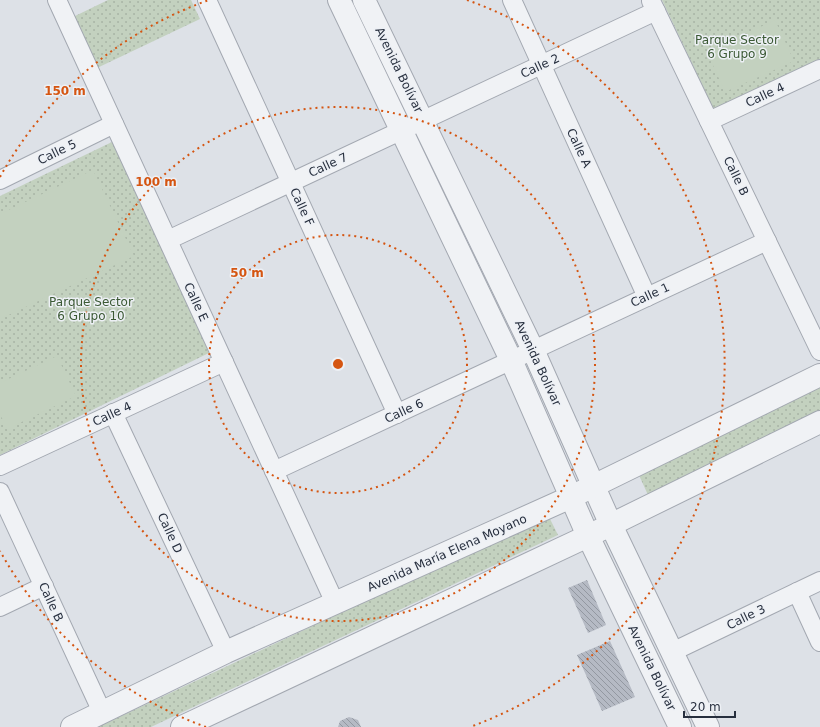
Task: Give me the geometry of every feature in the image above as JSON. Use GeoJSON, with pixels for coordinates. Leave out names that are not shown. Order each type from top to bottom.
{"type":"FeatureCollection","features":[{"type":"Feature","properties":{"kind":"street","name":"Calle F"},"geometry":{"type":"LineString","coordinates":[[207,0],[397,414]]}},
{"type":"Feature","properties":{"kind":"street","name":"Avenida Bolívar"},"geometry":{"type":"LineString","coordinates":[[339,0],[403,131],[511,360],[588,536],[680,727]]}},
{"type":"Feature","properties":{"kind":"street","name":"Avenida Bolívar"},"geometry":{"type":"LineString","coordinates":[[364,0],[424,121],[533,350],[610,525],[708,727]]}},
{"type":"Feature","properties":{"kind":"street","name":"Calle A"},"geometry":{"type":"LineString","coordinates":[[512,0],[647,297]]}},
{"type":"Feature","properties":{"kind":"street","name":"Calle E"},"geometry":{"type":"LineString","coordinates":[[64,2],[114,124],[335,603]]}},
{"type":"Feature","properties":{"kind":"street","name":"Calle 2"},"geometry":{"type":"LineString","coordinates":[[424,121],[541,65],[654,5]]}},
{"type":"Feature","properties":{"kind":"street","name":"Calle B"},"geometry":{"type":"LineString","coordinates":[[654,5],[820,351]]}},
{"type":"Feature","properties":{"kind":"street","name":"Calle 4"},"geometry":{"type":"LineString","coordinates":[[709,120],[820,69]]}},
{"type":"Feature","properties":{"kind":"street","name":"Calle 7"},"geometry":{"type":"LineString","coordinates":[[168,240],[424,121]]}},
{"type":"Feature","properties":{"kind":"street","name":"Calle 5"},"geometry":{"type":"LineString","coordinates":[[0,180],[114,124]]}},
{"type":"Feature","properties":{"kind":"street","name":"Calle 1"},"geometry":{"type":"LineString","coordinates":[[533,350],[767,241]]}},
{"type":"Feature","properties":{"kind":"street","name":"Calle 6"},"geometry":{"type":"LineString","coordinates":[[274,471],[533,350]]}},
{"type":"Feature","properties":{"kind":"street","name":"Calle 4"},"geometry":{"type":"LineString","coordinates":[[0,466],[224,362]]}},
{"type":"Feature","properties":{"kind":"street","name":"Avenida María Elena Moyano"},"geometry":{"type":"LineString","coordinates":[[72,727],[226,652],[571,497],[820,375]]}},
{"type":"Feature","properties":{"kind":"street","name":"Calle D"},"geometry":{"type":"LineString","coordinates":[[113,413],[226,652]]}},
{"type":"Feature","properties":{"kind":"street"},"geometry":{"type":"LineString","coordinates":[[182,727],[588,536],[820,422]]}},
{"type":"Feature","properties":{"kind":"street","name":"Calle B"},"geometry":{"type":"LineString","coordinates":[[0,492],[102,712]]}},
{"type":"Feature","properties":{"kind":"street","name":"Calle 3"},"geometry":{"type":"LineString","coordinates":[[672,652],[820,581]]}},
{"type":"Feature","properties":{"kind":"street"},"geometry":{"type":"LineString","coordinates":[[0,607],[44,586]]}},
{"type":"Feature","properties":{"kind":"street"},"geometry":{"type":"LineString","coordinates":[[797,592],[820,642]]}},
{"type":"Feature","properties":{"kind":"green space"},"geometry":{"type":"Polygon","coordinates":[[[108,0],[191,0],[200,19],[97,68],[73,17],[108,0]]]}},
{"type":"Feature","properties":{"kind":"green space","name":"Parque Sector 6 Grupo 9"},"geometry":{"type":"Polygon","coordinates":[[[662,0],[820,0],[820,61],[714,110],[662,0]]]}},
{"type":"Feature","properties":{"kind":"green space"},"geometry":{"type":"Polygon","coordinates":[[[775,20],[794,61],[725,92],[707,52],[775,20]]]}},
{"type":"Feature","properties":{"kind":"green space","name":"Parque Sector 6 Grupo 10"},"geometry":{"type":"Polygon","coordinates":[[[114,141],[213,351],[0,455],[0,196],[114,141]]]}},
{"type":"Feature","properties":{"kind":"green space"},"geometry":{"type":"Polygon","coordinates":[[[93,170],[134,256],[0,319],[0,214],[93,170]]]}},
{"type":"Feature","properties":{"kind":"green space"},"geometry":{"type":"Polygon","coordinates":[[[57,356],[76,396],[7,429],[0,414],[0,383],[57,356]]]}},
{"type":"Feature","properties":{"kind":"green space"},"geometry":{"type":"Polygon","coordinates":[[[820,387],[820,412],[648,495],[638,473],[820,387]]]}},
{"type":"Feature","properties":{"kind":"green space"},"geometry":{"type":"Polygon","coordinates":[[[548,515],[558,535],[151,727],[98,727],[548,515]]]}},
{"type":"Feature","properties":{"kind":"building"},"geometry":{"type":"Polygon","coordinates":[[[587,580],[606,625],[588,633],[568,588],[587,580]]]}},
{"type":"Feature","properties":{"kind":"building"},"geometry":{"type":"Polygon","coordinates":[[[610,641],[635,697],[602,711],[577,655],[610,641]]]}},
{"type":"Feature","properties":{"kind":"building"},"geometry":{"type":"Polygon","coordinates":[[[349,717],[358,720],[361,727],[338,727],[340,721],[349,717]]]}}]}
